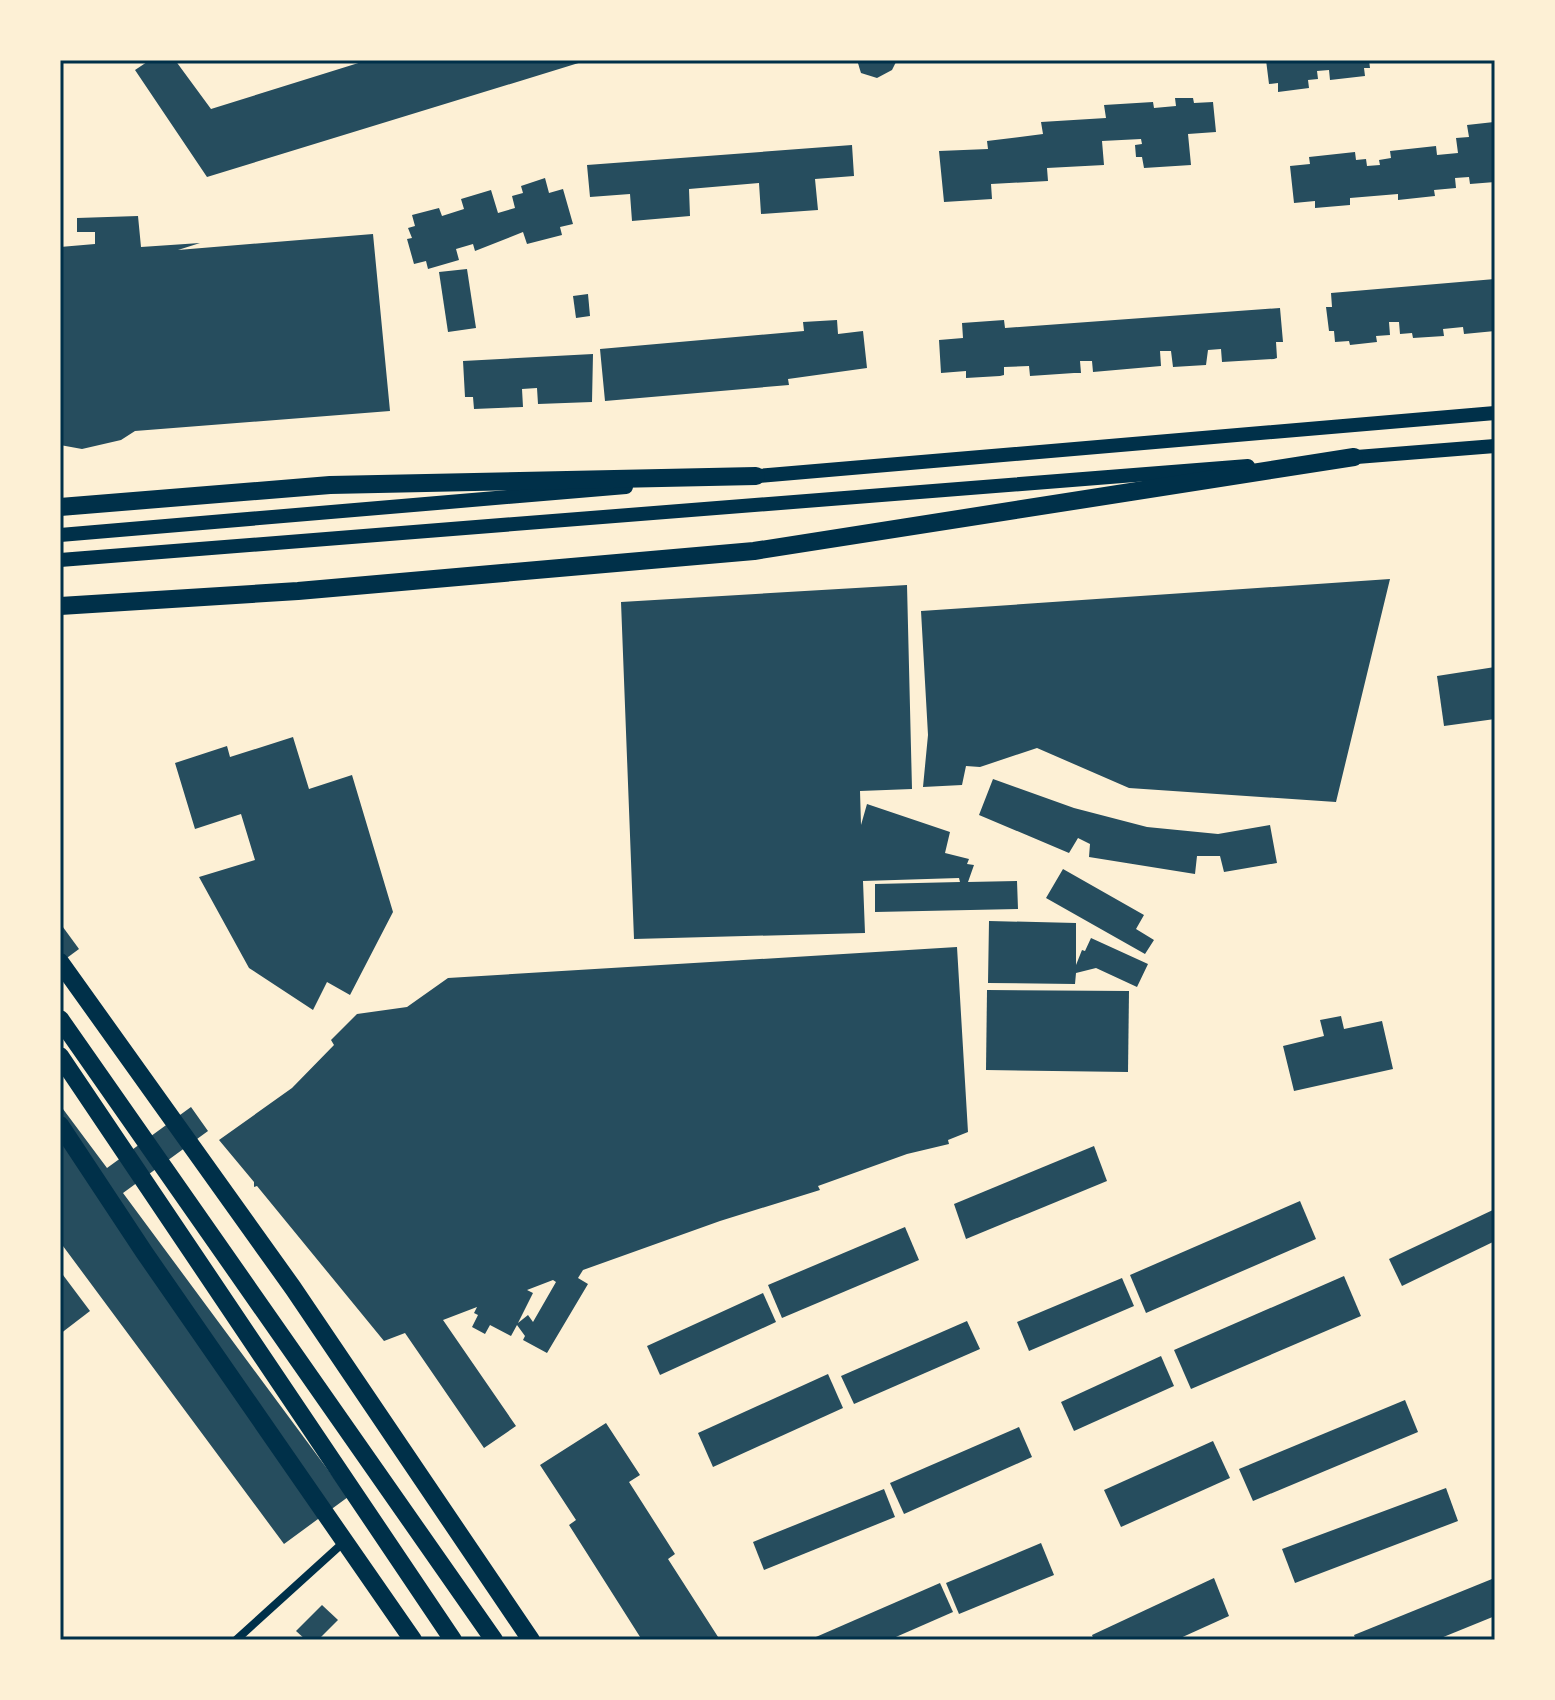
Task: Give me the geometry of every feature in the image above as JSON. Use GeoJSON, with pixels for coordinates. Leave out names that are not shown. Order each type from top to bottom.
{"type":"FeatureCollection","features":[{"type":"Feature","properties":{"kind":"highway"},"geometry":{"type":"LineString","coordinates":[[60,606],[298,591],[754,551],[1354,457]]}},
{"type":"Feature","properties":{"kind":"highway"},"geometry":{"type":"LineString","coordinates":[[60,507],[330,485],[756,476]]}},
{"type":"Feature","properties":{"kind":"highway"},"geometry":{"type":"LineString","coordinates":[[60,962],[293,1288],[531,1640]]}},
{"type":"Feature","properties":{"kind":"highway"},"geometry":{"type":"LineString","coordinates":[[60,1019],[494,1640]]}},
{"type":"Feature","properties":{"kind":"highway"},"geometry":{"type":"LineString","coordinates":[[60,1056],[453,1640]]}},
{"type":"Feature","properties":{"kind":"highway"},"geometry":{"type":"LineString","coordinates":[[60,1125],[144,1252],[410,1636]]}},
{"type":"Feature","properties":{"kind":"main road"},"geometry":{"type":"LineString","coordinates":[[60,535],[1495,413]]}},
{"type":"Feature","properties":{"kind":"main road"},"geometry":{"type":"LineString","coordinates":[[60,560],[1495,446]]}},
{"type":"Feature","properties":{"kind":"street"},"geometry":{"type":"LineString","coordinates":[[236,1640],[345,1542]]}},
{"type":"Feature","properties":{"kind":"building"},"geometry":{"type":"Polygon","coordinates":[[[150,60],[175,60],[211,109],[368,60],[585,61],[207,177],[135,70],[150,60]]]}},
{"type":"Feature","properties":{"kind":"building"},"geometry":{"type":"Polygon","coordinates":[[[857,60],[897,60],[892,70],[877,78],[861,73],[857,60]]]}},
{"type":"Feature","properties":{"kind":"building"},"geometry":{"type":"Polygon","coordinates":[[[1266,60],[1369,60],[1370,68],[1364,68],[1365,76],[1330,80],[1329,70],[1317,71],[1318,79],[1308,80],[1309,88],[1278,92],[1278,83],[1269,84],[1266,60]]]}},
{"type":"Feature","properties":{"kind":"building"},"geometry":{"type":"Polygon","coordinates":[[[1175,98],[1193,98],[1194,103],[1213,102],[1216,132],[1188,134],[1191,165],[1144,168],[1142,157],[1136,157],[1135,145],[1142,144],[1141,139],[1102,141],[1104,165],[1047,168],[1048,181],[991,184],[992,199],[944,202],[939,151],[988,149],[987,141],[1043,134],[1041,122],[1106,118],[1104,105],[1153,102],[1154,108],[1176,106],[1175,98]]]}},
{"type":"Feature","properties":{"kind":"building"},"geometry":{"type":"Polygon","coordinates":[[[1494,122],[1495,182],[1470,184],[1469,177],[1455,178],[1456,188],[1434,190],[1435,196],[1398,200],[1398,194],[1350,198],[1350,205],[1315,208],[1315,201],[1294,203],[1290,166],[1310,164],[1309,157],[1355,152],[1356,160],[1366,159],[1367,166],[1380,165],[1379,160],[1391,158],[1390,151],[1436,146],[1437,155],[1458,153],[1456,138],[1469,137],[1467,125],[1494,122]]]}},
{"type":"Feature","properties":{"kind":"building"},"geometry":{"type":"Polygon","coordinates":[[[852,145],[854,176],[815,179],[818,210],[761,214],[759,183],[689,189],[690,216],[632,221],[630,194],[590,197],[587,165],[852,145]]]}},
{"type":"Feature","properties":{"kind":"building"},"geometry":{"type":"Polygon","coordinates":[[[545,178],[549,193],[563,189],[573,224],[560,227],[562,235],[527,244],[523,232],[475,251],[473,244],[456,249],[459,260],[428,269],[426,261],[414,264],[407,239],[412,238],[408,228],[415,226],[412,215],[439,208],[442,216],[464,209],[461,199],[491,190],[498,213],[515,208],[512,196],[523,193],[521,186],[545,178]]]}},
{"type":"Feature","properties":{"kind":"building"},"geometry":{"type":"Polygon","coordinates":[[[138,216],[141,247],[200,243],[178,250],[373,234],[390,411],[135,431],[121,440],[82,449],[60,445],[60,247],[95,244],[95,232],[77,232],[77,218],[138,216]]]}},
{"type":"Feature","properties":{"kind":"building"},"geometry":{"type":"Polygon","coordinates":[[[467,269],[476,328],[448,332],[439,272],[467,269]]]}},
{"type":"Feature","properties":{"kind":"building"},"geometry":{"type":"Polygon","coordinates":[[[1495,279],[1495,331],[1464,334],[1463,327],[1443,329],[1444,336],[1413,338],[1412,333],[1400,334],[1399,322],[1389,322],[1390,335],[1376,336],[1377,342],[1350,345],[1349,341],[1335,342],[1334,331],[1329,331],[1326,307],[1332,307],[1331,293],[1495,279]]]}},
{"type":"Feature","properties":{"kind":"building"},"geometry":{"type":"Polygon","coordinates":[[[588,294],[590,316],[576,318],[573,296],[588,294]]]}},
{"type":"Feature","properties":{"kind":"building"},"geometry":{"type":"Polygon","coordinates":[[[1280,308],[1283,342],[1276,342],[1277,358],[1274,359],[1222,362],[1221,349],[1208,350],[1206,365],[1173,367],[1171,351],[1160,351],[1161,366],[1093,372],[1092,361],[1080,361],[1081,373],[1030,376],[1029,366],[1004,367],[1004,375],[1000,376],[966,378],[966,371],[941,373],[939,340],[963,338],[962,323],[1004,320],[1005,328],[1280,308]]]}},
{"type":"Feature","properties":{"kind":"building"},"geometry":{"type":"Polygon","coordinates":[[[837,320],[838,334],[863,331],[867,368],[788,379],[789,385],[605,401],[600,349],[804,331],[803,322],[837,320]]]}},
{"type":"Feature","properties":{"kind":"building"},"geometry":{"type":"Polygon","coordinates":[[[593,354],[592,402],[538,404],[537,388],[522,389],[523,407],[474,409],[473,397],[465,397],[463,361],[593,354]]]}},
{"type":"Feature","properties":{"kind":"building"},"geometry":{"type":"Polygon","coordinates":[[[1390,579],[1336,802],[1129,788],[1037,748],[980,767],[966,766],[962,785],[923,787],[928,735],[921,611],[1390,579]]]}},
{"type":"Feature","properties":{"kind":"building"},"geometry":{"type":"Polygon","coordinates":[[[907,585],[912,789],[860,791],[861,825],[867,804],[950,832],[945,853],[969,859],[967,864],[974,865],[968,882],[1017,881],[1018,909],[875,912],[875,884],[960,882],[959,878],[863,881],[865,933],[634,939],[621,602],[907,585]]]}},
{"type":"Feature","properties":{"kind":"building"},"geometry":{"type":"Polygon","coordinates":[[[1495,667],[1495,719],[1444,726],[1437,676],[1495,667]]]}},
{"type":"Feature","properties":{"kind":"building"},"geometry":{"type":"Polygon","coordinates":[[[293,737],[309,789],[352,775],[393,912],[350,995],[327,982],[313,1010],[249,968],[199,877],[255,860],[241,814],[195,829],[175,763],[227,746],[230,757],[293,737]]]}},
{"type":"Feature","properties":{"kind":"building"},"geometry":{"type":"Polygon","coordinates":[[[993,779],[1074,808],[1147,827],[1218,834],[1270,825],[1277,863],[1224,872],[1220,856],[1197,856],[1195,874],[1089,857],[1090,844],[1078,838],[1069,853],[979,815],[993,779]]]}},
{"type":"Feature","properties":{"kind":"building"},"geometry":{"type":"Polygon","coordinates":[[[1063,869],[1144,915],[1136,929],[1154,940],[1145,954],[1046,898],[1063,869]]]}},
{"type":"Feature","properties":{"kind":"building"},"geometry":{"type":"Polygon","coordinates":[[[989,921],[1076,923],[1076,965],[1091,938],[1148,964],[1137,987],[1096,968],[1076,973],[1075,984],[988,983],[989,921]]]}},
{"type":"Feature","properties":{"kind":"building"},"geometry":{"type":"Polygon","coordinates":[[[60,923],[79,949],[60,963],[60,923]]]}},
{"type":"Feature","properties":{"kind":"building"},"geometry":{"type":"Polygon","coordinates":[[[957,947],[968,1132],[948,1140],[949,1144],[907,1154],[818,1186],[820,1190],[720,1221],[583,1270],[578,1278],[588,1284],[547,1353],[523,1340],[525,1336],[517,1325],[511,1336],[490,1325],[485,1334],[472,1327],[478,1315],[474,1313],[477,1307],[443,1320],[516,1426],[484,1448],[405,1333],[384,1341],[257,1186],[254,1187],[254,1182],[219,1140],[292,1088],[334,1045],[331,1040],[357,1014],[407,1007],[448,978],[957,947]],[[553,1280],[527,1290],[533,1293],[518,1323],[528,1315],[533,1322],[556,1282],[553,1280]]]}},
{"type":"Feature","properties":{"kind":"building"},"geometry":{"type":"Polygon","coordinates":[[[987,990],[1129,991],[1128,1072],[986,1070],[987,990]]]}},
{"type":"Feature","properties":{"kind":"building"},"geometry":{"type":"Polygon","coordinates":[[[1341,1016],[1344,1029],[1382,1021],[1393,1069],[1294,1091],[1283,1046],[1324,1036],[1320,1020],[1341,1016]]]}},
{"type":"Feature","properties":{"kind":"building"},"geometry":{"type":"Polygon","coordinates":[[[60,1105],[107,1168],[191,1107],[208,1131],[123,1193],[348,1497],[284,1544],[60,1242],[60,1105]]]}},
{"type":"Feature","properties":{"kind":"building"},"geometry":{"type":"Polygon","coordinates":[[[1094,1146],[1107,1181],[966,1239],[954,1204],[1094,1146]]]}},
{"type":"Feature","properties":{"kind":"building"},"geometry":{"type":"Polygon","coordinates":[[[1300,1201],[1316,1239],[1146,1313],[1130,1275],[1300,1201]]]}},
{"type":"Feature","properties":{"kind":"building"},"geometry":{"type":"Polygon","coordinates":[[[1495,1209],[1495,1241],[1402,1286],[1389,1259],[1495,1209]]]}},
{"type":"Feature","properties":{"kind":"building"},"geometry":{"type":"Polygon","coordinates":[[[905,1227],[919,1260],[782,1318],[768,1285],[905,1227]]]}},
{"type":"Feature","properties":{"kind":"building"},"geometry":{"type":"Polygon","coordinates":[[[60,1271],[90,1311],[60,1334],[60,1271]]]}},
{"type":"Feature","properties":{"kind":"building"},"geometry":{"type":"Polygon","coordinates":[[[1344,1276],[1361,1316],[1191,1389],[1174,1350],[1344,1276]]]}},
{"type":"Feature","properties":{"kind":"building"},"geometry":{"type":"Polygon","coordinates":[[[1122,1278],[1134,1306],[1029,1351],[1017,1322],[1122,1278]]]}},
{"type":"Feature","properties":{"kind":"building"},"geometry":{"type":"Polygon","coordinates":[[[763,1293],[776,1322],[660,1375],[647,1346],[763,1293]]]}},
{"type":"Feature","properties":{"kind":"building"},"geometry":{"type":"Polygon","coordinates":[[[967,1321],[980,1349],[854,1404],[841,1376],[967,1321]]]}},
{"type":"Feature","properties":{"kind":"building"},"geometry":{"type":"Polygon","coordinates":[[[1161,1356],[1174,1386],[1074,1431],[1061,1402],[1161,1356]]]}},
{"type":"Feature","properties":{"kind":"building"},"geometry":{"type":"Polygon","coordinates":[[[828,1374],[843,1408],[713,1467],[698,1433],[828,1374]]]}},
{"type":"Feature","properties":{"kind":"building"},"geometry":{"type":"Polygon","coordinates":[[[1405,1400],[1418,1432],[1253,1501],[1239,1469],[1405,1400]]]}},
{"type":"Feature","properties":{"kind":"building"},"geometry":{"type":"Polygon","coordinates":[[[606,1423],[640,1475],[629,1482],[675,1554],[668,1559],[720,1640],[642,1640],[569,1525],[576,1520],[540,1465],[606,1423]]]}},
{"type":"Feature","properties":{"kind":"building"},"geometry":{"type":"Polygon","coordinates":[[[1019,1427],[1032,1457],[904,1514],[890,1483],[1019,1427]]]}},
{"type":"Feature","properties":{"kind":"building"},"geometry":{"type":"Polygon","coordinates":[[[1213,1441],[1230,1478],[1121,1527],[1104,1490],[1213,1441]]]}},
{"type":"Feature","properties":{"kind":"building"},"geometry":{"type":"Polygon","coordinates":[[[1446,1488],[1458,1521],[1295,1583],[1282,1549],[1446,1488]]]}},
{"type":"Feature","properties":{"kind":"building"},"geometry":{"type":"Polygon","coordinates":[[[884,1489],[895,1517],[764,1570],[753,1542],[884,1489]]]}},
{"type":"Feature","properties":{"kind":"building"},"geometry":{"type":"Polygon","coordinates":[[[1041,1543],[1054,1575],[959,1614],[946,1583],[1041,1543]]]}},
{"type":"Feature","properties":{"kind":"building"},"geometry":{"type":"Polygon","coordinates":[[[1214,1578],[1229,1616],[1176,1640],[1094,1640],[1092,1635],[1214,1578]]]}},
{"type":"Feature","properties":{"kind":"building"},"geometry":{"type":"Polygon","coordinates":[[[1492,1579],[1495,1616],[1436,1640],[1356,1640],[1354,1635],[1492,1579]]]}},
{"type":"Feature","properties":{"kind":"building"},"geometry":{"type":"Polygon","coordinates":[[[940,1583],[953,1612],[889,1640],[809,1640],[940,1583]]]}},
{"type":"Feature","properties":{"kind":"building"},"geometry":{"type":"Polygon","coordinates":[[[322,1605],[338,1620],[318,1640],[306,1640],[296,1631],[322,1605]]]}}]}
